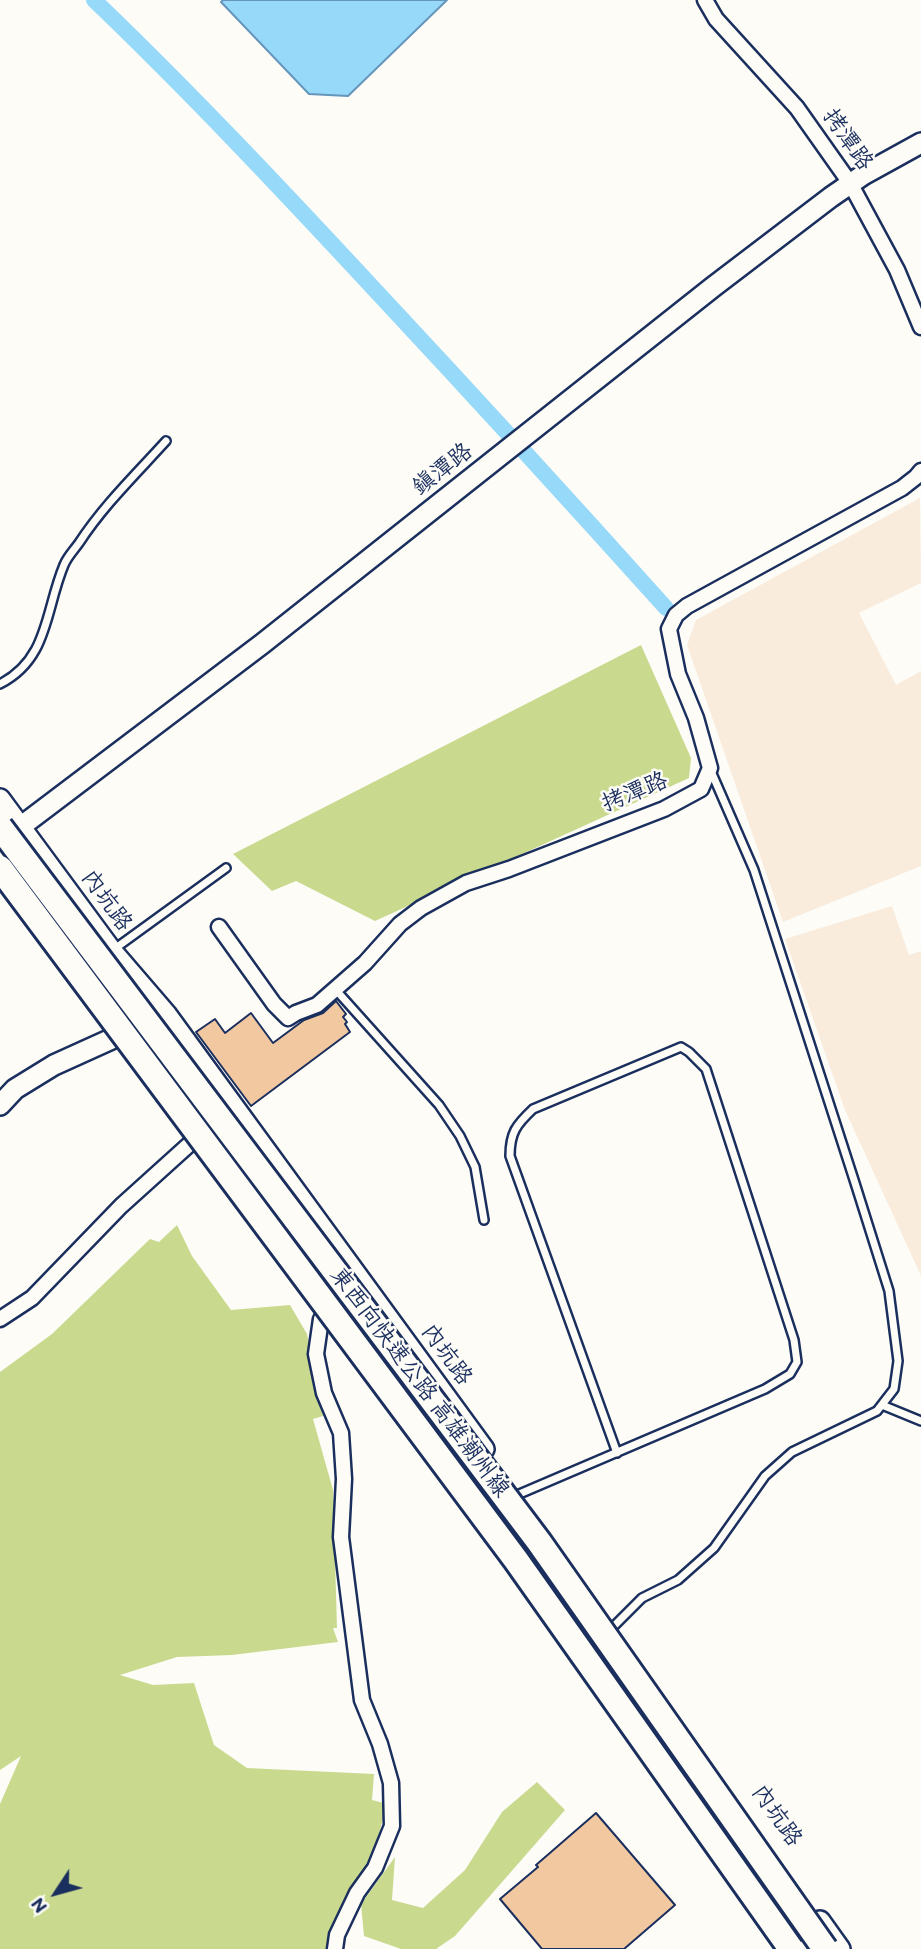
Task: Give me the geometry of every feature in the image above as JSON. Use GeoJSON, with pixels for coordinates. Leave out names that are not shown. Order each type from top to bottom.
{"type":"FeatureCollection","features":[{"type":"Feature","properties":{"kind":"highway","name":"東西向快速公路 高雄潮州線"},"geometry":{"type":"LineString","coordinates":[[10,827],[539,1542],[825,1949]]}},
{"type":"Feature","properties":{"kind":"highway","name":"東西向快速公路 高雄潮州線"},"geometry":{"type":"LineString","coordinates":[[0,868],[516,1560],[791,1949]]}},
{"type":"Feature","properties":{"kind":"main road","name":"鎮潭路"},"geometry":{"type":"LineString","coordinates":[[0,842],[10,827],[262,644],[713,287],[850,183],[921,143]]}},
{"type":"Feature","properties":{"kind":"main road","name":"內坑路"},"geometry":{"type":"LineString","coordinates":[[0,799],[10,827],[167,1015],[517,1495],[840,1949]]}},
{"type":"Feature","properties":{"kind":"main road"},"geometry":{"type":"LineString","coordinates":[[0,888],[117,1035],[321,1318],[507,1567],[777,1949]]}},
{"type":"Feature","properties":{"kind":"main road"},"geometry":{"type":"LineString","coordinates":[[0,1105],[15,1089],[54,1065],[167,1015]]}},
{"type":"Feature","properties":{"kind":"street","name":"拷潭路"},"geometry":{"type":"LineString","coordinates":[[705,0],[716,19],[797,108],[850,183],[897,270],[921,327]]}},
{"type":"Feature","properties":{"kind":"street"},"geometry":{"type":"LineString","coordinates":[[710,768],[696,718],[678,674],[669,629],[676,615],[687,606],[902,488],[919,476]]}},
{"type":"Feature","properties":{"kind":"street","name":"拷潭路"},"geometry":{"type":"LineString","coordinates":[[219,927],[274,1004],[288,1018],[317,1005],[365,963],[400,924],[421,908],[466,883],[664,809],[701,789],[710,768]]}},
{"type":"Feature","properties":{"kind":"street"},"geometry":{"type":"LineString","coordinates":[[0,1319],[32,1298],[121,1206],[194,1141]]}},
{"type":"Feature","properties":{"kind":"street"},"geometry":{"type":"LineString","coordinates":[[321,1318],[316,1354],[324,1393],[341,1433],[344,1479],[341,1537],[362,1700],[380,1744],[391,1783],[392,1815],[392,1826],[375,1868],[357,1893],[337,1935],[335,1949]]}},
{"type":"Feature","properties":{"kind":"lane"},"geometry":{"type":"LineString","coordinates":[[0,684],[22,669],[37,649],[64,564],[89,526],[166,441]]}},
{"type":"Feature","properties":{"kind":"lane"},"geometry":{"type":"LineString","coordinates":[[612,1628],[642,1598],[678,1580],[714,1548],[765,1476],[792,1451],[877,1411],[894,1389],[898,1361],[889,1291],[754,870],[710,768]]}},
{"type":"Feature","properties":{"kind":"lane"},"geometry":{"type":"LineString","coordinates":[[112,951],[226,868]]}},
{"type":"Feature","properties":{"kind":"lane"},"geometry":{"type":"LineString","coordinates":[[335,989],[439,1105],[460,1136],[475,1167],[484,1220]]}},
{"type":"Feature","properties":{"kind":"lane"},"geometry":{"type":"LineString","coordinates":[[517,1495],[617,1453],[765,1389],[790,1374],[797,1362],[793,1340],[706,1069],[681,1047],[533,1109],[519,1123],[510,1139],[509,1156],[617,1453]]}},
{"type":"Feature","properties":{"kind":"lane"},"geometry":{"type":"LineString","coordinates":[[882,1405],[921,1421]]}},
{"type":"Feature","properties":{"kind":"shaded area"},"geometry":{"type":"Polygon","coordinates":[[[920,498],[921,583],[859,613],[896,685],[921,671],[921,866],[783,922],[687,645],[696,620],[920,498]]]}},
{"type":"Feature","properties":{"kind":"shaded area"},"geometry":{"type":"Polygon","coordinates":[[[892,906],[909,955],[921,951],[921,1276],[845,1110],[785,939],[892,906]]]}},
{"type":"Feature","properties":{"kind":"green space"},"geometry":{"type":"Polygon","coordinates":[[[641,645],[691,758],[689,778],[375,921],[296,881],[272,891],[233,854],[641,645]]]}},
{"type":"Feature","properties":{"kind":"green space"},"geometry":{"type":"Polygon","coordinates":[[[177,1225],[192,1256],[231,1310],[290,1305],[307,1334],[323,1416],[313,1419],[333,1490],[337,1628],[333,1628],[338,1642],[232,1655],[177,1657],[120,1675],[153,1685],[194,1683],[214,1745],[247,1768],[374,1774],[372,1800],[387,1804],[374,1852],[348,1899],[330,1949],[0,1949],[0,1804],[21,1756],[0,1770],[0,1372],[52,1334],[150,1239],[159,1242],[177,1225]]]}},
{"type":"Feature","properties":{"kind":"green space"},"geometry":{"type":"Polygon","coordinates":[[[537,1782],[565,1810],[455,1936],[436,1949],[401,1949],[364,1936],[361,1904],[395,1857],[392,1900],[423,1908],[465,1870],[502,1812],[537,1782]]]}},
{"type":"Feature","properties":{"kind":"water"},"geometry":{"type":"Polygon","coordinates":[[[447,0],[348,96],[309,94],[221,2],[447,0]]]}},
{"type":"Feature","properties":{"kind":"building"},"geometry":{"type":"Polygon","coordinates":[[[336,1001],[346,1014],[343,1017],[350,1032],[251,1106],[196,1032],[215,1019],[225,1033],[251,1013],[273,1043],[304,1020],[323,1013],[336,1001]]]}},
{"type":"Feature","properties":{"kind":"building"},"geometry":{"type":"Polygon","coordinates":[[[596,1813],[675,1905],[624,1949],[542,1949],[500,1899],[596,1813]]]}},
{"type":"Feature","properties":{"kind":"waterway"},"geometry":{"type":"LineString","coordinates":[[94,0],[202,107],[306,216],[666,608]]}}]}
